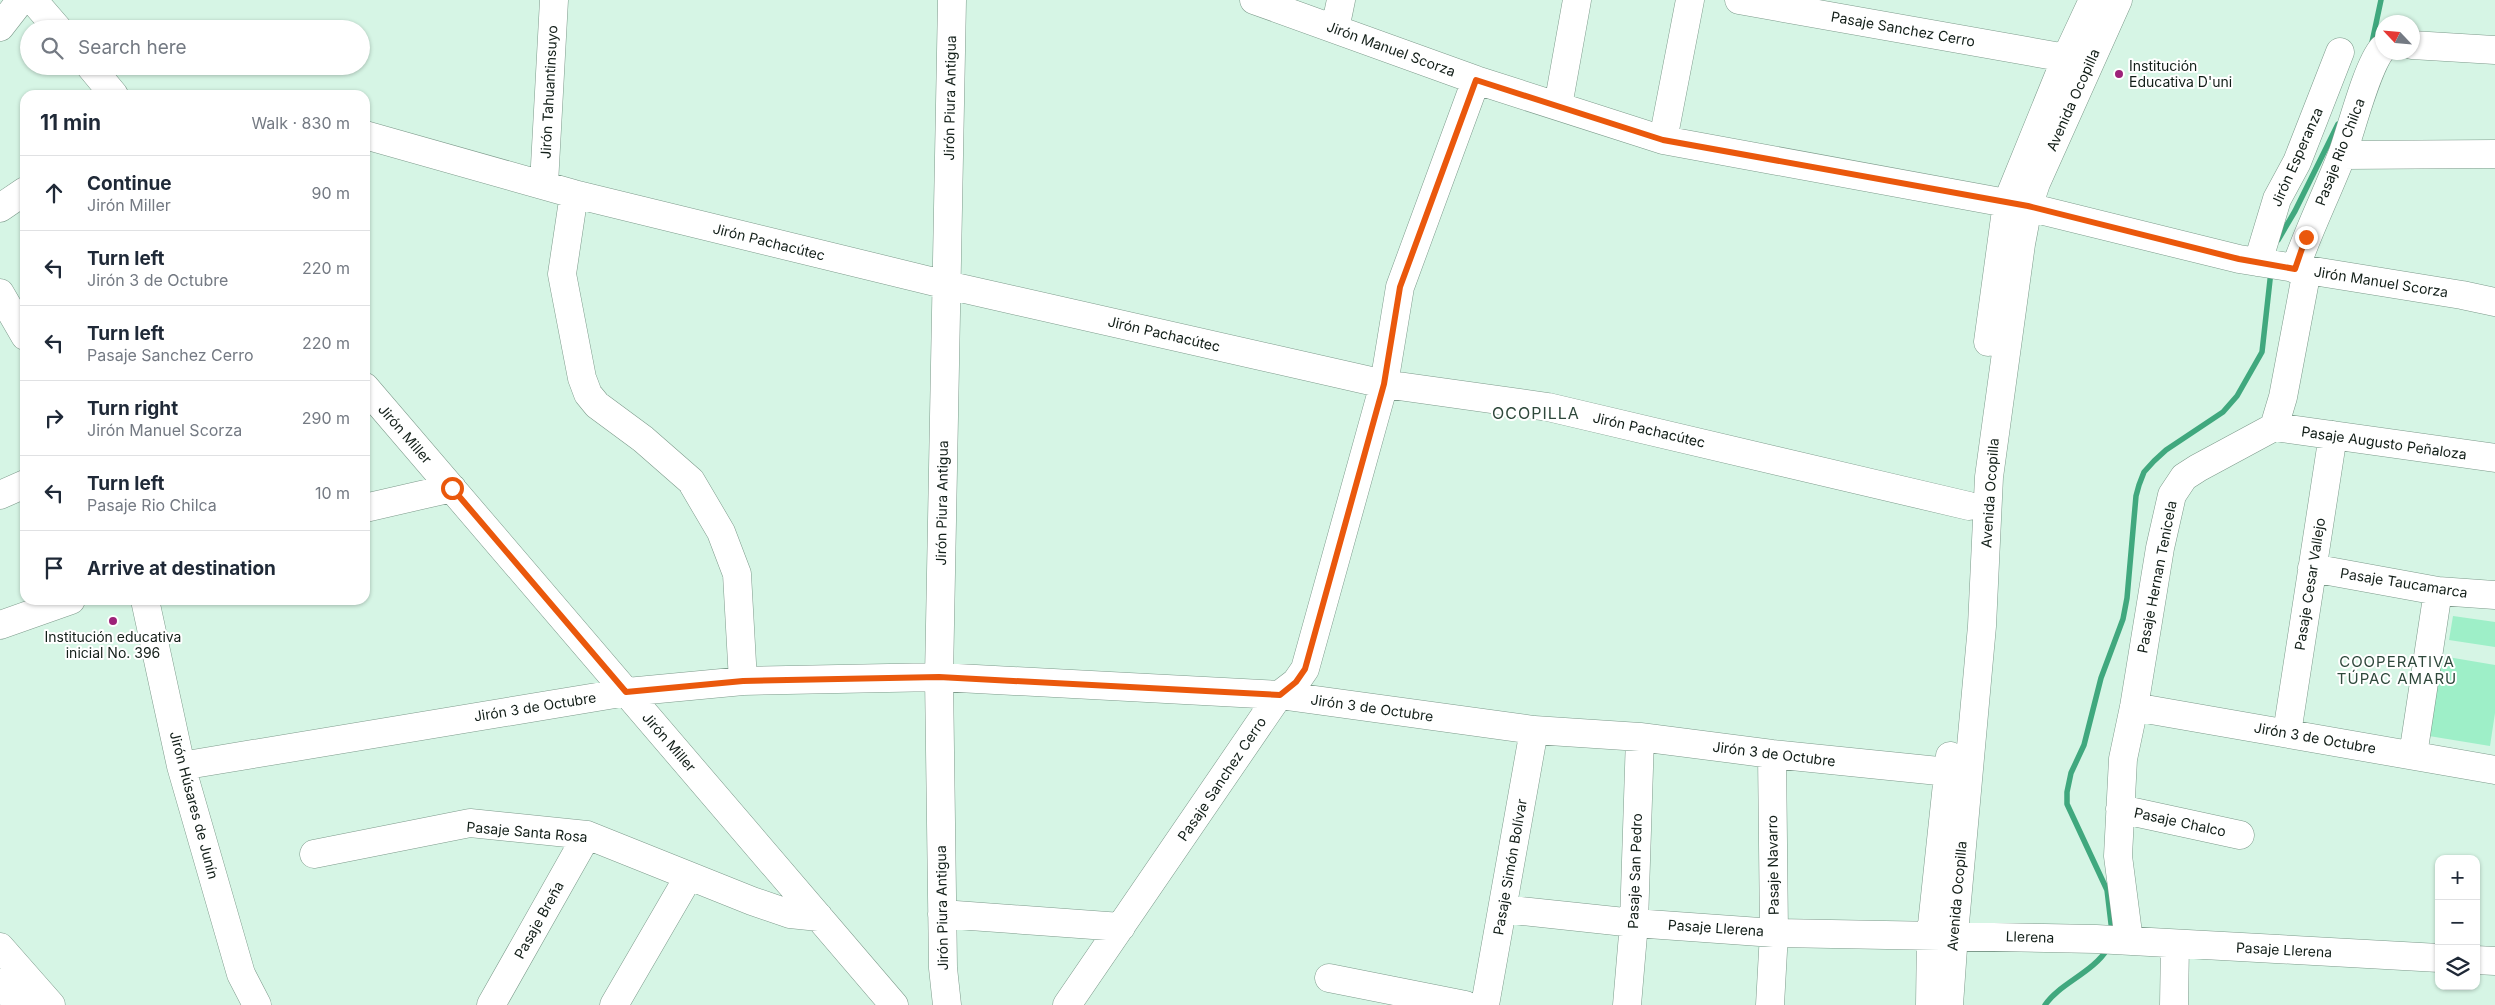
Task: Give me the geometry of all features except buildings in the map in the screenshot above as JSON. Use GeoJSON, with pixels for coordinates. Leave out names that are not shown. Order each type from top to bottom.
{"type":"FeatureCollection","features":[{"type":"Feature","properties":{"kind":"street"},"geometry":{"type":"LineString","coordinates":[[0,27],[21,0]]}},
{"type":"Feature","properties":{"kind":"street"},"geometry":{"type":"LineString","coordinates":[[33,0],[50,20]]}},
{"type":"Feature","properties":{"kind":"street","name":"Jirón Tahuantinsuyo"},"geometry":{"type":"LineString","coordinates":[[544,184],[554,0]]}},
{"type":"Feature","properties":{"kind":"street","name":"Jirón Piura Antigua"},"geometry":{"type":"LineString","coordinates":[[946,1005],[943,968],[939,677],[952,0]]}},
{"type":"Feature","properties":{"kind":"street","name":"Jirón Manuel Scorza"},"geometry":{"type":"LineString","coordinates":[[1254,0],[1476,80],[1663,140],[2017,205],[2258,262],[2495,302]]}},
{"type":"Feature","properties":{"kind":"street"},"geometry":{"type":"LineString","coordinates":[[1335,29],[1341,0]]}},
{"type":"Feature","properties":{"kind":"street"},"geometry":{"type":"LineString","coordinates":[[1558,106],[1577,0]]}},
{"type":"Feature","properties":{"kind":"street"},"geometry":{"type":"LineString","coordinates":[[1663,140],[1690,0]]}},
{"type":"Feature","properties":{"kind":"street","name":"Pasaje Sanchez Cerro"},"geometry":{"type":"LineString","coordinates":[[1739,0],[2066,58]]}},
{"type":"Feature","properties":{"kind":"street","name":"Avenida Ocopilla"},"geometry":{"type":"LineString","coordinates":[[1958,773],[1969,506],[2017,205],[2066,58],[2093,0]]}},
{"type":"Feature","properties":{"kind":"street","name":"Avenida Ocopilla"},"geometry":{"type":"LineString","coordinates":[[1930,1005],[1942,934],[1958,773],[1982,626],[1989,477],[2017,205],[2118,0]]}},
{"type":"Feature","properties":{"kind":"street"},"geometry":{"type":"LineString","coordinates":[[2420,45],[2495,50]]}},
{"type":"Feature","properties":{"kind":"street","name":"Jirón Esperanza"},"geometry":{"type":"LineString","coordinates":[[2258,262],[2277,199],[2297,162],[2340,52]]}},
{"type":"Feature","properties":{"kind":"street","name":"Pasaje Rio Chilca"},"geometry":{"type":"LineString","coordinates":[[2297,269],[2306,237],[2342,155],[2377,60]]}},
{"type":"Feature","properties":{"kind":"street"},"geometry":{"type":"LineString","coordinates":[[97,75],[110,90]]}},
{"type":"Feature","properties":{"kind":"street","name":"Pasaje Sanchez Cerro"},"geometry":{"type":"LineString","coordinates":[[1067,1005],[1280,695],[1296,682],[1305,669],[1384,384],[1400,287],[1476,80]]}},
{"type":"Feature","properties":{"kind":"street","name":"Jirón Pachacútec"},"geometry":{"type":"LineString","coordinates":[[370,136],[574,194],[946,285],[1384,384],[1548,407],[1969,506]]}},
{"type":"Feature","properties":{"kind":"street"},"geometry":{"type":"LineString","coordinates":[[2342,155],[2495,154]]}},
{"type":"Feature","properties":{"kind":"street"},"geometry":{"type":"LineString","coordinates":[[0,208],[20,194]]}},
{"type":"Feature","properties":{"kind":"street"},"geometry":{"type":"LineString","coordinates":[[574,194],[562,274],[582,378],[588,394],[597,405],[643,439],[691,481],[721,532],[737,574],[743,681]]}},
{"type":"Feature","properties":{"kind":"street"},"geometry":{"type":"LineString","coordinates":[[2274,427],[2283,397],[2297,269]]}},
{"type":"Feature","properties":{"kind":"street"},"geometry":{"type":"LineString","coordinates":[[0,293],[20,327]]}},
{"type":"Feature","properties":{"kind":"street","name":"Jirón Miller"},"geometry":{"type":"LineString","coordinates":[[370,394],[894,1005]]}},
{"type":"Feature","properties":{"kind":"street","name":"Pasaje Augusto Peñaloza"},"geometry":{"type":"LineString","coordinates":[[2274,427],[2495,458]]}},
{"type":"Feature","properties":{"kind":"street","name":"Pasaje Hernan Tenicela"},"geometry":{"type":"LineString","coordinates":[[2130,941],[2118,856],[2123,759],[2134,707],[2160,548],[2172,496],[2184,478],[2198,468],[2274,427]]}},
{"type":"Feature","properties":{"kind":"street","name":"Pasaje Cesar Vallejo"},"geometry":{"type":"LineString","coordinates":[[2287,733],[2333,435]]}},
{"type":"Feature","properties":{"kind":"street"},"geometry":{"type":"LineString","coordinates":[[0,495],[20,486]]}},
{"type":"Feature","properties":{"kind":"street"},"geometry":{"type":"LineString","coordinates":[[370,507],[452,488]]}},
{"type":"Feature","properties":{"kind":"street","name":"Pasaje Taucamarca"},"geometry":{"type":"LineString","coordinates":[[2312,568],[2438,591],[2495,595]]}},
{"type":"Feature","properties":{"kind":"street"},"geometry":{"type":"LineString","coordinates":[[2413,755],[2438,591]]}},
{"type":"Feature","properties":{"kind":"street"},"geometry":{"type":"LineString","coordinates":[[0,625],[57,605]]}},
{"type":"Feature","properties":{"kind":"street","name":"Jirón Húsares de Junín"},"geometry":{"type":"LineString","coordinates":[[146,605],[181,766],[241,974],[257,1005]]}},
{"type":"Feature","properties":{"kind":"street","name":"Jirón 3 de Octubre"},"geometry":{"type":"LineString","coordinates":[[181,766],[626,692],[743,681],[939,677],[1280,695],[1534,730],[1640,737],[1772,754],[1958,773]]}},
{"type":"Feature","properties":{"kind":"street","name":"Jirón 3 de Octubre"},"geometry":{"type":"LineString","coordinates":[[2134,707],[2495,770]]}},
{"type":"Feature","properties":{"kind":"street","name":"Pasaje Simón Bolívar"},"geometry":{"type":"LineString","coordinates":[[1485,1005],[1534,730]]}},
{"type":"Feature","properties":{"kind":"street","name":"Pasaje San Pedro"},"geometry":{"type":"LineString","coordinates":[[1627,1005],[1634,922],[1640,737]]}},
{"type":"Feature","properties":{"kind":"street","name":"Pasaje Navarro"},"geometry":{"type":"LineString","coordinates":[[1770,1005],[1774,932],[1772,754]]}},
{"type":"Feature","properties":{"kind":"street","name":"Pasaje Chalco"},"geometry":{"type":"LineString","coordinates":[[2120,808],[2240,835]]}},
{"type":"Feature","properties":{"kind":"street","name":"Pasaje Santa Rosa"},"geometry":{"type":"LineString","coordinates":[[314,854],[470,824],[587,835],[790,914],[819,917]]}},
{"type":"Feature","properties":{"kind":"street","name":"Pasaje Breña"},"geometry":{"type":"LineString","coordinates":[[491,1005],[587,835]]}},
{"type":"Feature","properties":{"kind":"street"},"geometry":{"type":"LineString","coordinates":[[614,1005],[689,876]]}},
{"type":"Feature","properties":{"kind":"street","name":"Pasaje Llerena"},"geometry":{"type":"LineString","coordinates":[[1503,909],[1634,922],[1774,932],[1942,934]]}},
{"type":"Feature","properties":{"kind":"street"},"geometry":{"type":"LineString","coordinates":[[942,914],[1121,927]]}},
{"type":"Feature","properties":{"kind":"street","name":"Avenida Ocopilla"},"geometry":{"type":"LineString","coordinates":[[1942,934],[1949,1005]]}},
{"type":"Feature","properties":{"kind":"street","name":"Llerena"},"geometry":{"type":"LineString","coordinates":[[1942,934],[2130,941]]}},
{"type":"Feature","properties":{"kind":"street","name":"Pasaje Llerena"},"geometry":{"type":"LineString","coordinates":[[2130,941],[2435,958]]}},
{"type":"Feature","properties":{"kind":"street"},"geometry":{"type":"LineString","coordinates":[[2174,1005],[2175,944]]}},
{"type":"Feature","properties":{"kind":"street"},"geometry":{"type":"LineString","coordinates":[[0,947],[51,1005]]}},
{"type":"Feature","properties":{"kind":"street"},"geometry":{"type":"LineString","coordinates":[[2480,960],[2495,961]]}},
{"type":"Feature","properties":{"kind":"street"},"geometry":{"type":"LineString","coordinates":[[1329,978],[1466,1005]]}},
{"type":"Feature","properties":{"kind":"street"},"geometry":{"type":"LineString","coordinates":[[0,983],[19,1005]]}},
{"type":"Feature","properties":{"kind":"green space"},"geometry":{"type":"Polygon","coordinates":[[[2453,616],[2495,622],[2495,647],[2449,640],[2453,616]]]}},
{"type":"Feature","properties":{"kind":"green space"},"geometry":{"type":"Polygon","coordinates":[[[2442,656],[2495,665],[2495,713],[2490,746],[2429,736],[2442,656]]]}},
{"type":"Feature","properties":{"kind":"waterway"},"geometry":{"type":"LineString","coordinates":[[2371,47],[2381,0]]}},
{"type":"Feature","properties":{"kind":"waterway"},"geometry":{"type":"LineString","coordinates":[[2278,240],[2295,211],[2338,124]]}},
{"type":"Feature","properties":{"kind":"waterway"},"geometry":{"type":"LineString","coordinates":[[2112,932],[2107,890],[2067,804],[2067,792],[2071,773],[2084,745],[2101,678],[2123,619],[2127,598],[2136,496],[2144,472],[2154,461],[2166,450],[2223,412],[2237,396],[2262,352],[2271,271]]}},
{"type":"Feature","properties":{"kind":"waterway"},"geometry":{"type":"LineString","coordinates":[[2045,1005],[2059,990],[2102,957],[2108,948]]}},
{"type":"Feature","properties":{"kind":"place","name":"Institución Educativa D'uni"},"geometry":{"type":"Point","coordinates":[2119,74]}},
{"type":"Feature","properties":{"kind":"place","name":"Institución educativa inicial No. 396"},"geometry":{"type":"Point","coordinates":[113,621]}},
{"type":"Feature","properties":{"kind":"district","name":"OCOPILLA"},"geometry":{"type":"Point","coordinates":[1536,413]}},
{"type":"Feature","properties":{"kind":"district","name":"COOPERATIVA TÚPAC AMARU"},"geometry":{"type":"Point","coordinates":[2397,670]}},
{"type":"Feature","properties":{"kind":"route"},"geometry":{"type":"LineString","coordinates":[[452,488],[626,692],[743,681],[939,677],[1280,695],[1296,682],[1305,669],[1384,384],[1400,287],[1476,80],[1663,140],[2028,206],[2239,259],[2295,269],[2306,237]]}}]}
